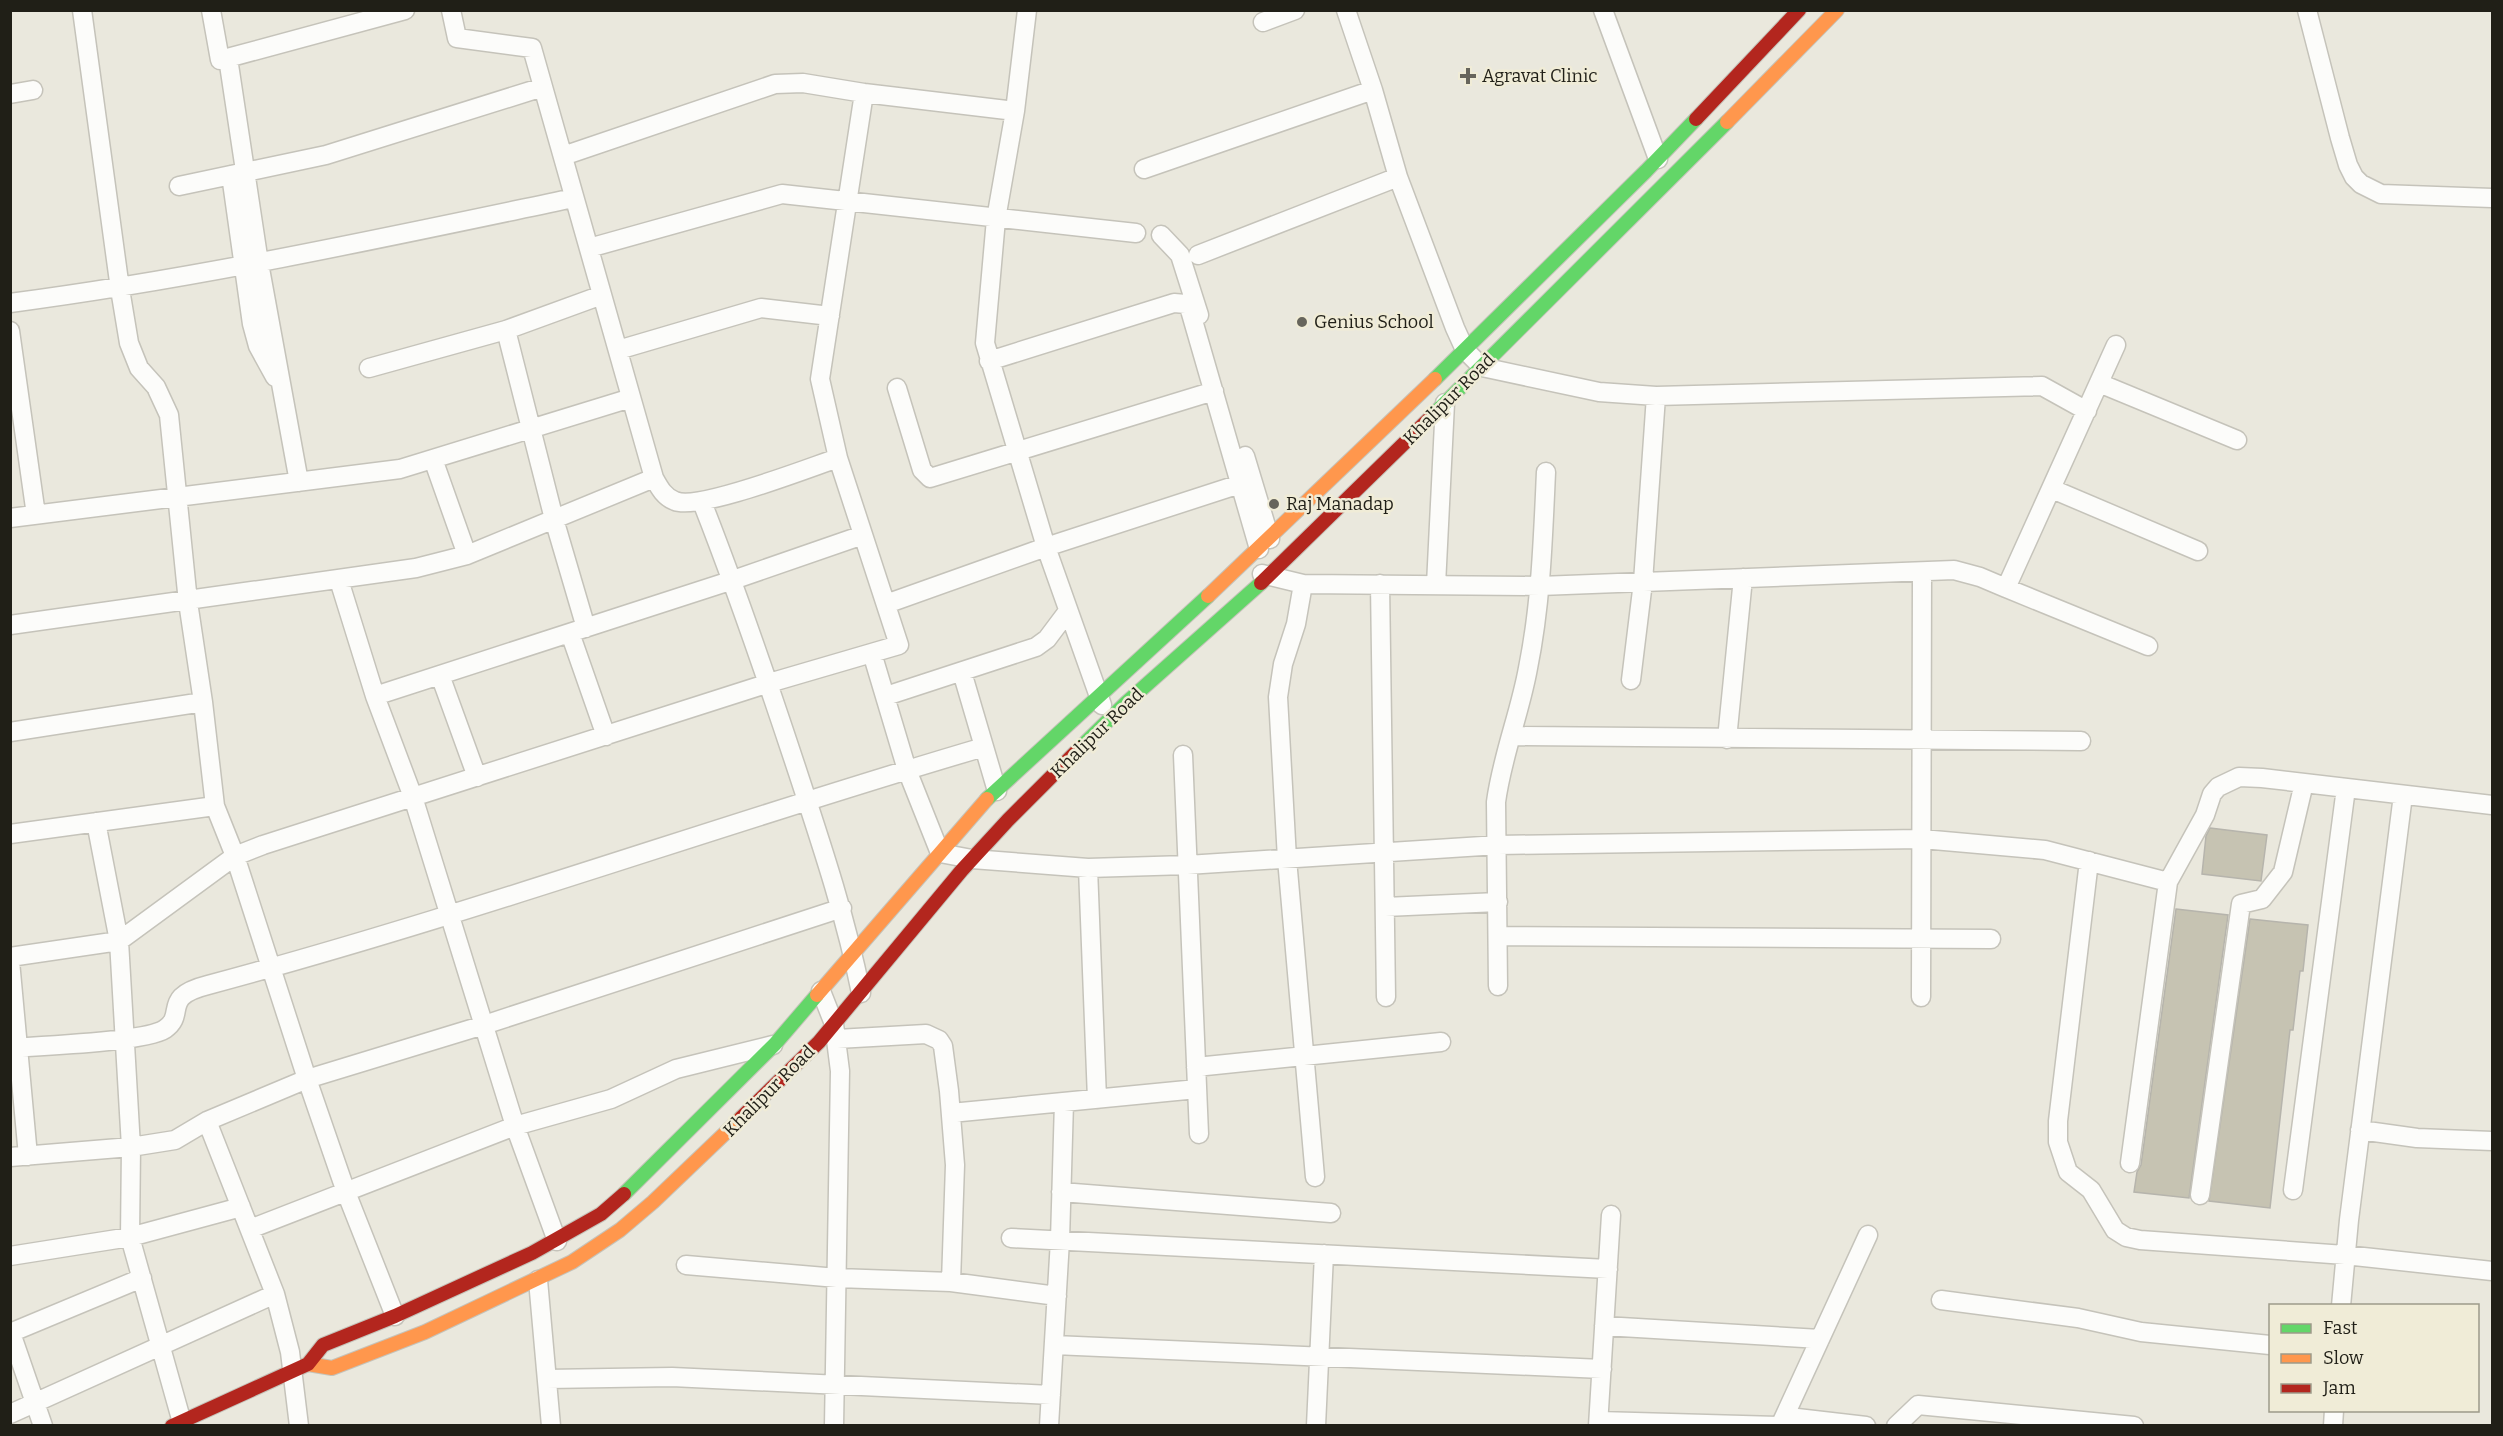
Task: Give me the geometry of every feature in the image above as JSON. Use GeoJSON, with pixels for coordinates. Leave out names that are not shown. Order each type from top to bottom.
{"type":"FeatureCollection","features":[{"type":"Feature","properties":{"kind":"street"},"geometry":{"type":"LineString","coordinates":[[82,10],[120,288],[133,355],[162,396],[169,415],[188,602],[215,806],[235,856],[346,1192],[395,1316]]}},
{"type":"Feature","properties":{"kind":"street"},"geometry":{"type":"LineString","coordinates":[[211,10],[220,60],[405,10]]}},
{"type":"Feature","properties":{"kind":"street"},"geometry":{"type":"LineString","coordinates":[[451,10],[458,38],[532,48],[654,478],[661,490],[674,501],[702,502],[838,458]]}},
{"type":"Feature","properties":{"kind":"street"},"geometry":{"type":"LineString","coordinates":[[1027,10],[1015,111],[996,219],[985,342],[1046,547],[1108,721]]}},
{"type":"Feature","properties":{"kind":"street"},"geometry":{"type":"LineString","coordinates":[[1263,22],[1295,10]]}},
{"type":"Feature","properties":{"kind":"street"},"geometry":{"type":"LineString","coordinates":[[1346,10],[1373,90],[1398,177],[1465,350],[1482,367],[1599,392],[1656,396],[2042,386],[2087,411]]}},
{"type":"Feature","properties":{"kind":"street"},"geometry":{"type":"LineString","coordinates":[[1603,10],[1659,159]]}},
{"type":"Feature","properties":{"kind":"street","name":"Khalipur Road"},"geometry":{"type":"LineString","coordinates":[[179,1424],[300,1367],[323,1345],[395,1316],[557,1241],[601,1214],[638,1182],[775,1044],[939,853],[997,791],[1098,695],[1264,544],[1465,350],[1659,159],[1799,10]]}},
{"type":"Feature","properties":{"kind":"street","name":"Khalipur Road"},"geometry":{"type":"LineString","coordinates":[[300,1367],[332,1368],[350,1362],[425,1332],[538,1280],[572,1262],[620,1230],[653,1202],[819,1042],[835,1031],[861,993],[972,859],[1008,820],[1108,721],[1269,576],[1482,367],[1819,18],[1837,10]]}},
{"type":"Feature","properties":{"kind":"street"},"geometry":{"type":"LineString","coordinates":[[2307,10],[2340,138],[2354,177],[2361,184],[2381,194],[2493,198]]}},
{"type":"Feature","properties":{"kind":"street"},"geometry":{"type":"LineString","coordinates":[[228,58],[237,174],[252,265],[252,324],[258,346],[275,377],[282,396],[298,482]]}},
{"type":"Feature","properties":{"kind":"street"},"geometry":{"type":"LineString","coordinates":[[563,156],[775,84],[803,83],[864,93],[1015,111]]}},
{"type":"Feature","properties":{"kind":"street"},"geometry":{"type":"LineString","coordinates":[[179,186],[326,155],[543,87]]}},
{"type":"Feature","properties":{"kind":"street"},"geometry":{"type":"LineString","coordinates":[[10,94],[33,90]]}},
{"type":"Feature","properties":{"kind":"street"},"geometry":{"type":"LineString","coordinates":[[1143,169],[1373,90]]}},
{"type":"Feature","properties":{"kind":"street"},"geometry":{"type":"LineString","coordinates":[[842,908],[484,1025],[307,1079],[207,1121],[175,1140],[131,1147],[19,1156],[10,959],[119,941],[235,856],[769,683],[899,645],[838,458],[820,379],[864,93]]}},
{"type":"Feature","properties":{"kind":"street"},"geometry":{"type":"LineString","coordinates":[[1198,255],[1398,177]]}},
{"type":"Feature","properties":{"kind":"street"},"geometry":{"type":"LineString","coordinates":[[589,248],[782,194],[847,203],[1136,233]]}},
{"type":"Feature","properties":{"kind":"street"},"geometry":{"type":"LineString","coordinates":[[10,303],[120,288],[252,265],[574,198]]}},
{"type":"Feature","properties":{"kind":"street"},"geometry":{"type":"LineString","coordinates":[[1161,235],[1180,255],[1224,387],[1264,544]]}},
{"type":"Feature","properties":{"kind":"street"},"geometry":{"type":"LineString","coordinates":[[369,368],[506,330],[602,295]]}},
{"type":"Feature","properties":{"kind":"street"},"geometry":{"type":"LineString","coordinates":[[989,361],[1180,303],[1186,304],[1190,310],[1240,484],[1264,544]]}},
{"type":"Feature","properties":{"kind":"street"},"geometry":{"type":"LineString","coordinates":[[618,350],[761,308],[830,316]]}},
{"type":"Feature","properties":{"kind":"street"},"geometry":{"type":"LineString","coordinates":[[506,330],[554,519],[578,630],[606,736]]}},
{"type":"Feature","properties":{"kind":"street"},"geometry":{"type":"LineString","coordinates":[[10,331],[36,515]]}},
{"type":"Feature","properties":{"kind":"street"},"geometry":{"type":"LineString","coordinates":[[2006,588],[2116,345]]}},
{"type":"Feature","properties":{"kind":"street"},"geometry":{"type":"LineString","coordinates":[[2099,383],[2237,440]]}},
{"type":"Feature","properties":{"kind":"street"},"geometry":{"type":"LineString","coordinates":[[897,388],[922,470],[927,476],[935,478],[1214,391]]}},
{"type":"Feature","properties":{"kind":"street"},"geometry":{"type":"LineString","coordinates":[[1631,680],[1643,582],[1656,396]]}},
{"type":"Feature","properties":{"kind":"street"},"geometry":{"type":"LineString","coordinates":[[10,518],[400,469],[631,398]]}},
{"type":"Feature","properties":{"kind":"street"},"geometry":{"type":"LineString","coordinates":[[1436,585],[1445,403]]}},
{"type":"Feature","properties":{"kind":"street"},"geometry":{"type":"LineString","coordinates":[[433,459],[466,555]]}},
{"type":"Feature","properties":{"kind":"street"},"geometry":{"type":"LineString","coordinates":[[1498,986],[1496,802],[1498,784],[1528,669],[1540,586],[1546,472]]}},
{"type":"Feature","properties":{"kind":"street"},"geometry":{"type":"LineString","coordinates":[[10,625],[188,602],[416,568],[466,555],[654,478]]}},
{"type":"Feature","properties":{"kind":"street"},"geometry":{"type":"LineString","coordinates":[[886,604],[1046,547],[1240,484]]}},
{"type":"Feature","properties":{"kind":"street"},"geometry":{"type":"LineString","coordinates":[[2052,489],[2198,551]]}},
{"type":"Feature","properties":{"kind":"street"},"geometry":{"type":"LineString","coordinates":[[702,502],[733,580],[769,683],[842,908],[861,993]]}},
{"type":"Feature","properties":{"kind":"street"},"geometry":{"type":"LineString","coordinates":[[375,696],[733,580],[863,535]]}},
{"type":"Feature","properties":{"kind":"street"},"geometry":{"type":"LineString","coordinates":[[1239,567],[1303,584],[1540,586],[1954,570],[2006,588],[2148,646]]}},
{"type":"Feature","properties":{"kind":"street"},"geometry":{"type":"LineString","coordinates":[[1921,997],[1922,572]]}},
{"type":"Feature","properties":{"kind":"street"},"geometry":{"type":"LineString","coordinates":[[1727,739],[1743,578]]}},
{"type":"Feature","properties":{"kind":"street"},"geometry":{"type":"LineString","coordinates":[[339,580],[375,696],[413,797],[515,1126],[557,1241]]}},
{"type":"Feature","properties":{"kind":"street"},"geometry":{"type":"LineString","coordinates":[[1303,584],[1296,624],[1283,664],[1278,697],[1287,858],[1315,1177]]}},
{"type":"Feature","properties":{"kind":"street"},"geometry":{"type":"LineString","coordinates":[[1380,584],[1386,997]]}},
{"type":"Feature","properties":{"kind":"street"},"geometry":{"type":"LineString","coordinates":[[886,696],[1036,647],[1047,639],[1068,611]]}},
{"type":"Feature","properties":{"kind":"street"},"geometry":{"type":"LineString","coordinates":[[872,653],[907,770],[939,853],[972,859],[1088,868],[1187,865],[1498,845],[1922,839],[2045,850],[2168,882]]}},
{"type":"Feature","properties":{"kind":"street"},"geometry":{"type":"LineString","coordinates":[[962,672],[997,791]]}},
{"type":"Feature","properties":{"kind":"street"},"geometry":{"type":"LineString","coordinates":[[440,675],[477,777]]}},
{"type":"Feature","properties":{"kind":"street"},"geometry":{"type":"LineString","coordinates":[[10,732],[203,702]]}},
{"type":"Feature","properties":{"kind":"street"},"geometry":{"type":"LineString","coordinates":[[1511,736],[2081,741]]}},
{"type":"Feature","properties":{"kind":"street"},"geometry":{"type":"LineString","coordinates":[[15,1048],[155,1033],[168,1027],[177,1002],[188,991],[273,969],[450,916],[807,801],[984,747]]}},
{"type":"Feature","properties":{"kind":"street"},"geometry":{"type":"LineString","coordinates":[[1183,755],[1199,1134]]}},
{"type":"Feature","properties":{"kind":"street"},"geometry":{"type":"LineString","coordinates":[[2130,1163],[2168,882],[2205,815],[2212,794],[2218,787],[2239,777],[2493,805]]}},
{"type":"Feature","properties":{"kind":"street"},"geometry":{"type":"LineString","coordinates":[[2200,1196],[2241,904],[2262,899],[2283,872],[2304,783]]}},
{"type":"Feature","properties":{"kind":"street"},"geometry":{"type":"LineString","coordinates":[[2293,1190],[2346,788]]}},
{"type":"Feature","properties":{"kind":"street"},"geometry":{"type":"LineString","coordinates":[[2341,1304],[2360,1130],[2403,795]]}},
{"type":"Feature","properties":{"kind":"street"},"geometry":{"type":"LineString","coordinates":[[10,834],[215,806]]}},
{"type":"Feature","properties":{"kind":"street"},"geometry":{"type":"LineString","coordinates":[[96,822],[119,941],[131,1147],[130,1237],[162,1345],[179,1424]]}},
{"type":"Feature","properties":{"kind":"street"},"geometry":{"type":"LineString","coordinates":[[2089,861],[2058,1121],[2058,1142],[2068,1172],[2091,1190],[2115,1230],[2126,1237],[2140,1240],[2345,1255],[2493,1271]]}},
{"type":"Feature","properties":{"kind":"street"},"geometry":{"type":"LineString","coordinates":[[1088,868],[1097,1099]]}},
{"type":"Feature","properties":{"kind":"street"},"geometry":{"type":"LineString","coordinates":[[1385,907],[1498,902]]}},
{"type":"Feature","properties":{"kind":"street"},"geometry":{"type":"LineString","coordinates":[[1498,936],[1991,939]]}},
{"type":"Feature","properties":{"kind":"street"},"geometry":{"type":"LineString","coordinates":[[821,991],[835,1031],[840,1071],[834,1425]]}},
{"type":"Feature","properties":{"kind":"street"},"geometry":{"type":"LineString","coordinates":[[835,1031],[933,1036],[943,1046],[955,1165],[951,1282]]}},
{"type":"Feature","properties":{"kind":"street"},"geometry":{"type":"LineString","coordinates":[[1196,1066],[1441,1042]]}},
{"type":"Feature","properties":{"kind":"street"},"geometry":{"type":"LineString","coordinates":[[250,1229],[515,1126],[611,1099],[660,1075],[693,1063],[775,1044]]}},
{"type":"Feature","properties":{"kind":"street"},"geometry":{"type":"LineString","coordinates":[[951,1113],[1197,1089]]}},
{"type":"Feature","properties":{"kind":"street"},"geometry":{"type":"LineString","coordinates":[[1049,1425],[1060,1240],[1064,1101]]}},
{"type":"Feature","properties":{"kind":"street"},"geometry":{"type":"LineString","coordinates":[[207,1121],[275,1294],[290,1352],[300,1367],[299,1425]]}},
{"type":"Feature","properties":{"kind":"street"},"geometry":{"type":"LineString","coordinates":[[2360,1130],[2417,1138],[2493,1141]]}},
{"type":"Feature","properties":{"kind":"street"},"geometry":{"type":"LineString","coordinates":[[1061,1192],[1331,1213]]}},
{"type":"Feature","properties":{"kind":"street"},"geometry":{"type":"LineString","coordinates":[[10,1256],[130,1237],[242,1207]]}},
{"type":"Feature","properties":{"kind":"street"},"geometry":{"type":"LineString","coordinates":[[1611,1215],[1598,1423],[1778,1425]]}},
{"type":"Feature","properties":{"kind":"street"},"geometry":{"type":"LineString","coordinates":[[1866,1425],[1797,1418],[1780,1425],[1868,1235]]}},
{"type":"Feature","properties":{"kind":"street"},"geometry":{"type":"LineString","coordinates":[[1011,1238],[1608,1269]]}},
{"type":"Feature","properties":{"kind":"street"},"geometry":{"type":"LineString","coordinates":[[532,1253],[538,1280],[551,1425]]}},
{"type":"Feature","properties":{"kind":"street"},"geometry":{"type":"LineString","coordinates":[[1316,1425],[1324,1254]]}},
{"type":"Feature","properties":{"kind":"street"},"geometry":{"type":"LineString","coordinates":[[686,1265],[837,1278],[951,1282],[1057,1296]]}},
{"type":"Feature","properties":{"kind":"street"},"geometry":{"type":"LineString","coordinates":[[43,1425],[11,1333],[142,1278]]}},
{"type":"Feature","properties":{"kind":"street"},"geometry":{"type":"LineString","coordinates":[[10,1414],[275,1294]]}},
{"type":"Feature","properties":{"kind":"street"},"geometry":{"type":"LineString","coordinates":[[1941,1300],[2078,1318],[2141,1332],[2269,1345]]}},
{"type":"Feature","properties":{"kind":"street"},"geometry":{"type":"LineString","coordinates":[[1604,1326],[1820,1339]]}},
{"type":"Feature","properties":{"kind":"street"},"geometry":{"type":"LineString","coordinates":[[1054,1345],[1602,1369]]}},
{"type":"Feature","properties":{"kind":"street"},"geometry":{"type":"LineString","coordinates":[[547,1378],[672,1377],[1051,1395]]}},
{"type":"Feature","properties":{"kind":"street"},"geometry":{"type":"LineString","coordinates":[[1896,1425],[1918,1405],[2011,1420],[2134,1425]]}},
{"type":"Feature","properties":{"kind":"building"},"geometry":{"type":"Polygon","coordinates":[[[2210,828],[2267,835],[2261,881],[2202,874],[2206,836],[2210,828]]]}},
{"type":"Feature","properties":{"kind":"building"},"geometry":{"type":"Polygon","coordinates":[[[2176,909],[2228,915],[2189,1198],[2134,1192],[2137,1172],[2141,1165],[2176,909]]]}},
{"type":"Feature","properties":{"kind":"building"},"geometry":{"type":"Polygon","coordinates":[[[2250,919],[2308,925],[2293,1030],[2290,1030],[2270,1208],[2209,1201],[2250,919]]]}},
{"type":"Feature","properties":{"kind":"traffic: fast"},"geometry":{"type":"LineString","coordinates":[[1435,379],[1696,119]]}},
{"type":"Feature","properties":{"kind":"traffic: fast"},"geometry":{"type":"LineString","coordinates":[[1430,418],[1727,122]]}},
{"type":"Feature","properties":{"kind":"traffic: fast"},"geometry":{"type":"LineString","coordinates":[[1080,748],[1126,703],[1261,583]]}},
{"type":"Feature","properties":{"kind":"traffic: fast"},"geometry":{"type":"LineString","coordinates":[[987,799],[1208,596]]}},
{"type":"Feature","properties":{"kind":"traffic: fast"},"geometry":{"type":"LineString","coordinates":[[624,1194],[775,1044],[817,995]]}},
{"type":"Feature","properties":{"kind":"traffic: slow"},"geometry":{"type":"LineString","coordinates":[[1727,122],[1837,10]]}},
{"type":"Feature","properties":{"kind":"traffic: slow"},"geometry":{"type":"LineString","coordinates":[[1208,596],[1435,379]]}},
{"type":"Feature","properties":{"kind":"traffic: slow"},"geometry":{"type":"LineString","coordinates":[[817,995],[987,799]]}},
{"type":"Feature","properties":{"kind":"traffic: slow"},"geometry":{"type":"LineString","coordinates":[[308,1364],[332,1368],[425,1332],[572,1262],[620,1230],[653,1202],[741,1118]]}},
{"type":"Feature","properties":{"kind":"traffic: jam"},"geometry":{"type":"LineString","coordinates":[[1696,119],[1799,10]]}},
{"type":"Feature","properties":{"kind":"traffic: jam"},"geometry":{"type":"LineString","coordinates":[[1261,583],[1430,418]]}},
{"type":"Feature","properties":{"kind":"traffic: jam"},"geometry":{"type":"LineString","coordinates":[[741,1118],[819,1042],[962,870],[1080,748]]}},
{"type":"Feature","properties":{"kind":"traffic: jam"},"geometry":{"type":"LineString","coordinates":[[172,1426],[308,1364],[323,1345],[395,1316],[532,1253],[601,1214],[624,1194]]}},
{"type":"Feature","properties":{"kind":"place","name":"Agravat Clinic"},"geometry":{"type":"Point","coordinates":[1468,76]}},
{"type":"Feature","properties":{"kind":"place","name":"Genius School"},"geometry":{"type":"Point","coordinates":[1302,322]}},
{"type":"Feature","properties":{"kind":"place","name":"Raj Manadap"},"geometry":{"type":"Point","coordinates":[1274,504]}}]}
